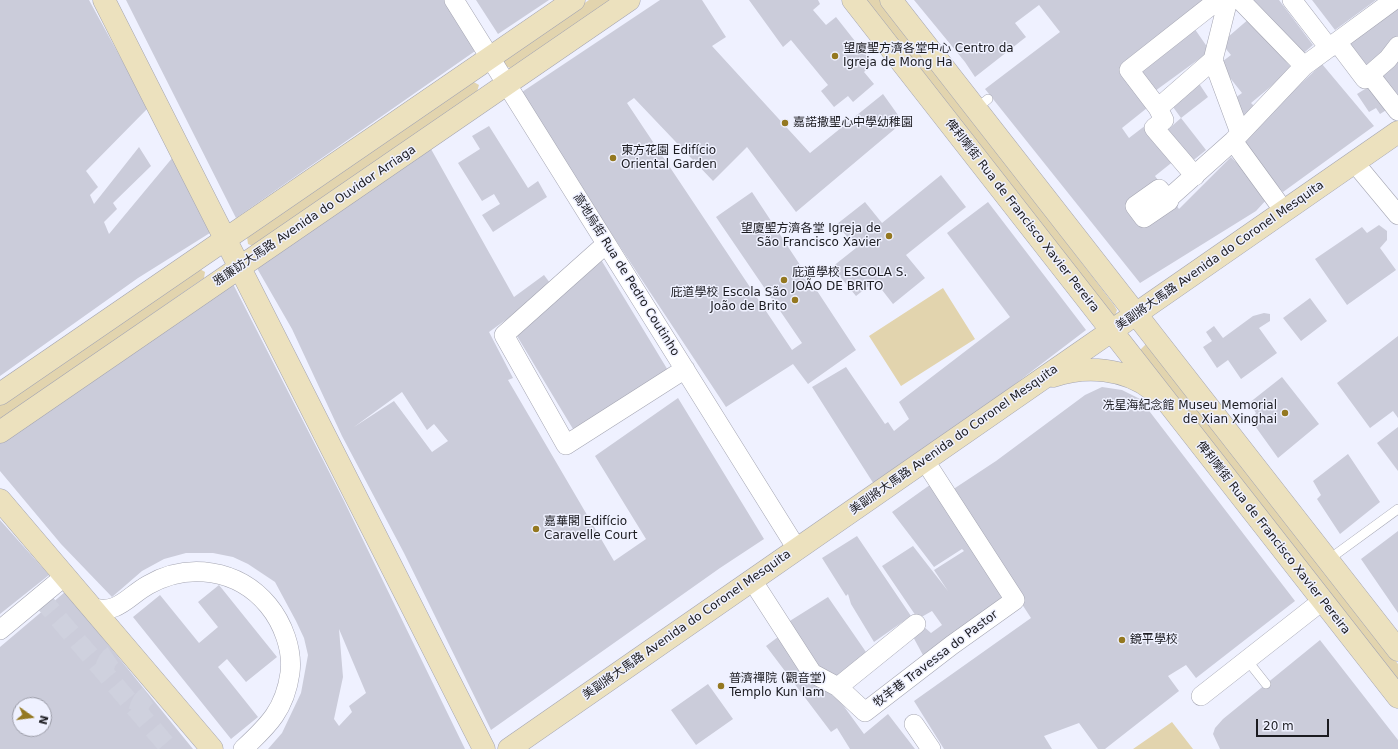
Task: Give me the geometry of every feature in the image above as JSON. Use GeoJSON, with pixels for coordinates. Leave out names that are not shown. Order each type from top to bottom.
{"type":"FeatureCollection","features":[{"type":"Feature","properties":{"kind":"street"},"geometry":{"type":"LineString","coordinates":[[104,0],[484,749]]}},
{"type":"Feature","properties":{"kind":"street","name":"高地烏街 Rua de Pedro Coutinho"},"geometry":{"type":"LineString","coordinates":[[454,0],[797,549]]}},
{"type":"Feature","properties":{"kind":"street"},"geometry":{"type":"LineString","coordinates":[[0,394],[574,0]]}},
{"type":"Feature","properties":{"kind":"street","name":"雅廉訪大馬路 Avenida do Ouvidor Arriaga"},"geometry":{"type":"LineString","coordinates":[[0,432],[629,0]]}},
{"type":"Feature","properties":{"kind":"street","name":"俾利喇街 Rua de Francisco Xavier Pereira"},"geometry":{"type":"LineString","coordinates":[[853,0],[1398,698]]}},
{"type":"Feature","properties":{"kind":"street"},"geometry":{"type":"LineString","coordinates":[[891,0],[982,104],[1136,314],[1398,650]]}},
{"type":"Feature","properties":{"kind":"street"},"geometry":{"type":"LineString","coordinates":[[1195,176],[1154,128],[1164,120],[1158,108],[1129,70],[1218,0]]}},
{"type":"Feature","properties":{"kind":"street"},"geometry":{"type":"LineString","coordinates":[[1228,0],[1214,60],[1237,137],[1284,211]]}},
{"type":"Feature","properties":{"kind":"street"},"geometry":{"type":"LineString","coordinates":[[1240,0],[1304,66]]}},
{"type":"Feature","properties":{"kind":"street"},"geometry":{"type":"LineString","coordinates":[[1292,0],[1365,79],[1388,59],[1398,46]]}},
{"type":"Feature","properties":{"kind":"street"},"geometry":{"type":"LineString","coordinates":[[1168,199],[1237,137],[1304,66],[1394,0]]}},
{"type":"Feature","properties":{"kind":"street"},"geometry":{"type":"LineString","coordinates":[[1158,108],[1214,60]]}},
{"type":"Feature","properties":{"kind":"street"},"geometry":{"type":"LineString","coordinates":[[1370,75],[1398,111]]}},
{"type":"Feature","properties":{"kind":"street","name":"美副將大馬路 Avenida do Coronel Mesquita"},"geometry":{"type":"LineString","coordinates":[[509,749],[1398,132]]}},
{"type":"Feature","properties":{"kind":"street"},"geometry":{"type":"LineString","coordinates":[[1354,162],[1398,215]]}},
{"type":"Feature","properties":{"kind":"street"},"geometry":{"type":"LineString","coordinates":[[606,244],[504,335],[566,445],[684,369]]}},
{"type":"Feature","properties":{"kind":"street"},"geometry":{"type":"LineString","coordinates":[[1031,386],[1064,372],[1082,369],[1100,370],[1118,373],[1135,379],[1150,388],[1170,406]]}},
{"type":"Feature","properties":{"kind":"street","name":"牧羊巷 Travessa do Pastor"},"geometry":{"type":"LineString","coordinates":[[752,580],[812,673],[838,687],[865,712],[952,645],[1015,600],[925,461]]}},
{"type":"Feature","properties":{"kind":"street"},"geometry":{"type":"LineString","coordinates":[[1227,479],[1232,470],[1241,464],[1250,461]]}},
{"type":"Feature","properties":{"kind":"street"},"geometry":{"type":"LineString","coordinates":[[0,500],[212,749]]}},
{"type":"Feature","properties":{"kind":"street"},"geometry":{"type":"LineString","coordinates":[[91,607],[100,610],[113,608],[160,578],[175,573],[190,571],[222,574],[250,588],[262,598],[281,624],[289,654],[290,670],[288,686],[275,716],[266,728],[243,749]]}},
{"type":"Feature","properties":{"kind":"street"},"geometry":{"type":"LineString","coordinates":[[0,630],[65,576]]}},
{"type":"Feature","properties":{"kind":"street"},"geometry":{"type":"LineString","coordinates":[[1201,696],[1322,601]]}},
{"type":"Feature","properties":{"kind":"street"},"geometry":{"type":"LineString","coordinates":[[838,687],[916,624]]}},
{"type":"Feature","properties":{"kind":"street"},"geometry":{"type":"LineString","coordinates":[[914,724],[931,749]]}},
{"type":"Feature","properties":{"kind":"lane"},"geometry":{"type":"LineString","coordinates":[[1328,560],[1398,509]]}},
{"type":"Feature","properties":{"kind":"lane"},"geometry":{"type":"LineString","coordinates":[[1247,660],[1266,684]]}},
{"type":"Feature","properties":{"kind":"shaded area"},"geometry":{"type":"Polygon","coordinates":[[[589,0],[611,0],[515,66],[510,68],[505,66],[503,63],[506,57],[589,0]]]}},
{"type":"Feature","properties":{"kind":"shaded area"},"geometry":{"type":"Polygon","coordinates":[[[865,0],[881,0],[1114,305],[1117,310],[1115,316],[1112,316],[865,0]]]}},
{"type":"Feature","properties":{"kind":"shaded area"},"geometry":{"type":"Polygon","coordinates":[[[472,81],[479,85],[477,92],[253,246],[248,244],[247,237],[472,81]]]}},
{"type":"Feature","properties":{"kind":"shaded area"},"geometry":{"type":"Polygon","coordinates":[[[198,268],[205,272],[204,278],[0,420],[0,405],[198,268]]]}},
{"type":"Feature","properties":{"kind":"shaded area"},"geometry":{"type":"Polygon","coordinates":[[[943,288],[975,339],[901,386],[869,336],[943,288]]]}},
{"type":"Feature","properties":{"kind":"shaded area"},"geometry":{"type":"Polygon","coordinates":[[[1146,344],[1153,348],[1398,664],[1398,686],[1141,356],[1141,349],[1146,344]]]}},
{"type":"Feature","properties":{"kind":"shaded area"},"geometry":{"type":"Polygon","coordinates":[[[1172,722],[1193,749],[1133,749],[1172,722]]]}},
{"type":"Feature","properties":{"kind":"building"},"geometry":{"type":"Polygon","coordinates":[[[0,0],[89,0],[148,108],[86,171],[98,187],[90,195],[94,204],[139,147],[151,166],[113,203],[117,209],[104,222],[109,234],[173,157],[213,231],[138,278],[0,376],[0,0]]]}},
{"type":"Feature","properties":{"kind":"building"},"geometry":{"type":"Polygon","coordinates":[[[126,0],[445,0],[478,49],[236,218],[126,0]]]}},
{"type":"Feature","properties":{"kind":"building"},"geometry":{"type":"Polygon","coordinates":[[[476,0],[549,0],[498,34],[476,0]]]}},
{"type":"Feature","properties":{"kind":"building"},"geometry":{"type":"Polygon","coordinates":[[[660,0],[702,0],[726,37],[712,46],[810,153],[883,94],[903,122],[796,212],[747,147],[713,181],[634,98],[627,103],[792,350],[802,343],[716,217],[752,192],[856,350],[808,384],[793,364],[726,407],[519,94],[660,0]]]}},
{"type":"Feature","properties":{"kind":"building","name":"望廈聖方濟各堂中心 Centro da Igreja de Mong Ha"},"geometry":{"type":"Polygon","coordinates":[[[749,0],[818,0],[820,4],[813,10],[826,25],[836,17],[873,64],[864,72],[874,84],[853,102],[848,96],[834,107],[821,91],[828,85],[791,40],[783,47],[749,0]]]}},
{"type":"Feature","properties":{"kind":"building"},"geometry":{"type":"Polygon","coordinates":[[[914,0],[1208,0],[1209,1],[1119,72],[1147,108],[1122,128],[1129,138],[1146,125],[1175,160],[1155,176],[1179,209],[1231,157],[1258,185],[1268,198],[1256,211],[1140,283],[985,89],[1060,32],[1039,5],[1015,23],[1026,37],[975,77],[965,62],[914,0]]]}},
{"type":"Feature","properties":{"kind":"building"},"geometry":{"type":"Polygon","coordinates":[[[1252,0],[1279,0],[1313,45],[1299,57],[1252,0]]]}},
{"type":"Feature","properties":{"kind":"building"},"geometry":{"type":"Polygon","coordinates":[[[1312,0],[1376,0],[1335,30],[1312,0]]]}},
{"type":"Feature","properties":{"kind":"building"},"geometry":{"type":"Polygon","coordinates":[[[1398,0],[1398,36],[1389,48],[1368,68],[1348,42],[1398,0]]]}},
{"type":"Feature","properties":{"kind":"building"},"geometry":{"type":"Polygon","coordinates":[[[1250,18],[1292,69],[1251,103],[1255,107],[1245,116],[1232,100],[1242,93],[1219,64],[1231,55],[1221,43],[1250,18]]]}},
{"type":"Feature","properties":{"kind":"building"},"geometry":{"type":"Polygon","coordinates":[[[1192,25],[1210,51],[1155,91],[1137,66],[1192,25]]]}},
{"type":"Feature","properties":{"kind":"building"},"geometry":{"type":"Polygon","coordinates":[[[1398,58],[1398,104],[1377,78],[1398,58]]]}},
{"type":"Feature","properties":{"kind":"building"},"geometry":{"type":"Polygon","coordinates":[[[1322,64],[1374,126],[1283,192],[1239,141],[1322,64]]]}},
{"type":"Feature","properties":{"kind":"building"},"geometry":{"type":"Polygon","coordinates":[[[1196,79],[1208,97],[1181,118],[1168,100],[1196,79]]]}},
{"type":"Feature","properties":{"kind":"building"},"geometry":{"type":"Polygon","coordinates":[[[1373,84],[1388,109],[1380,114],[1376,108],[1369,112],[1357,94],[1373,84]]]}},
{"type":"Feature","properties":{"kind":"building"},"geometry":{"type":"Polygon","coordinates":[[[1181,118],[1206,150],[1190,163],[1164,133],[1181,118]]]}},
{"type":"Feature","properties":{"kind":"building"},"geometry":{"type":"Polygon","coordinates":[[[489,126],[528,188],[538,181],[547,197],[493,232],[482,215],[500,204],[494,194],[482,201],[458,163],[480,149],[472,136],[489,126]]]}},
{"type":"Feature","properties":{"kind":"building"},"geometry":{"type":"Polygon","coordinates":[[[431,149],[514,297],[544,275],[550,283],[521,309],[489,332],[513,378],[508,380],[614,561],[646,539],[595,456],[678,398],[764,539],[720,568],[491,730],[404,553],[342,436],[292,329],[254,263],[342,202],[431,149]],[[402,392],[354,427],[394,401],[432,452],[448,441],[434,424],[427,430],[402,392]]]}},
{"type":"Feature","properties":{"kind":"building","name":"望廈聖方濟各堂 Igreja de São Francisco Xavier"},"geometry":{"type":"Polygon","coordinates":[[[941,175],[966,207],[906,255],[925,278],[893,304],[875,281],[856,296],[832,267],[856,248],[837,224],[865,202],[882,223],[941,175]]]}},
{"type":"Feature","properties":{"kind":"building"},"geometry":{"type":"Polygon","coordinates":[[[988,202],[1086,330],[877,489],[812,387],[846,367],[885,424],[888,422],[894,431],[909,419],[899,402],[1010,317],[947,233],[988,202]]]}},
{"type":"Feature","properties":{"kind":"building"},"geometry":{"type":"Polygon","coordinates":[[[1379,225],[1387,231],[1387,240],[1380,248],[1396,270],[1347,305],[1315,259],[1362,227],[1367,233],[1379,225]]]}},
{"type":"Feature","properties":{"kind":"building"},"geometry":{"type":"Polygon","coordinates":[[[600,258],[669,372],[573,429],[517,336],[600,258]]]}},
{"type":"Feature","properties":{"kind":"building"},"geometry":{"type":"Polygon","coordinates":[[[232,282],[344,501],[465,749],[268,749],[282,733],[301,693],[308,655],[304,638],[275,582],[248,564],[233,557],[213,553],[186,553],[164,559],[142,571],[112,597],[61,544],[0,471],[0,438],[232,282]],[[339,629],[343,677],[334,719],[339,726],[352,712],[349,706],[366,693],[339,629]]]}},
{"type":"Feature","properties":{"kind":"building"},"geometry":{"type":"Polygon","coordinates":[[[1310,298],[1327,321],[1301,341],[1283,318],[1310,298]]]}},
{"type":"Feature","properties":{"kind":"building"},"geometry":{"type":"Polygon","coordinates":[[[1264,313],[1270,314],[1270,321],[1259,328],[1277,353],[1241,379],[1228,360],[1217,368],[1203,347],[1212,341],[1206,332],[1214,326],[1223,338],[1253,316],[1264,313]]]}},
{"type":"Feature","properties":{"kind":"building"},"geometry":{"type":"Polygon","coordinates":[[[1398,336],[1398,418],[1393,411],[1370,428],[1337,383],[1398,336]]]}},
{"type":"Feature","properties":{"kind":"building"},"geometry":{"type":"Polygon","coordinates":[[[1282,377],[1319,424],[1278,458],[1250,419],[1256,413],[1249,403],[1282,377]]]}},
{"type":"Feature","properties":{"kind":"building"},"geometry":{"type":"Polygon","coordinates":[[[1102,387],[1122,390],[1140,399],[1295,601],[1196,678],[1186,665],[1168,676],[1179,691],[1105,749],[1098,749],[1079,723],[1044,736],[1052,749],[944,749],[914,701],[1031,618],[949,492],[996,461],[1085,395],[1102,387]]]}},
{"type":"Feature","properties":{"kind":"building"},"geometry":{"type":"Polygon","coordinates":[[[1398,427],[1398,471],[1377,443],[1398,427]]]}},
{"type":"Feature","properties":{"kind":"building"},"geometry":{"type":"Polygon","coordinates":[[[1348,454],[1380,502],[1340,534],[1317,499],[1321,495],[1313,481],[1348,454]]]}},
{"type":"Feature","properties":{"kind":"building"},"geometry":{"type":"Polygon","coordinates":[[[934,482],[1006,597],[924,657],[911,633],[923,626],[931,633],[942,625],[932,611],[918,619],[882,566],[913,546],[948,591],[934,570],[964,551],[962,549],[934,567],[892,512],[934,482]]]}},
{"type":"Feature","properties":{"kind":"building"},"geometry":{"type":"Polygon","coordinates":[[[0,520],[49,575],[0,614],[0,520]]]}},
{"type":"Feature","properties":{"kind":"building"},"geometry":{"type":"Polygon","coordinates":[[[1398,531],[1398,613],[1361,559],[1398,531]]]}},
{"type":"Feature","properties":{"kind":"building"},"geometry":{"type":"Polygon","coordinates":[[[857,536],[911,616],[874,642],[851,604],[848,594],[846,596],[822,558],[857,536]]]}},
{"type":"Feature","properties":{"kind":"building"},"geometry":{"type":"Polygon","coordinates":[[[219,585],[277,657],[246,682],[227,659],[218,667],[258,717],[231,739],[133,617],[160,595],[199,643],[218,627],[198,602],[219,585]]]}},
{"type":"Feature","properties":{"kind":"building"},"geometry":{"type":"Polygon","coordinates":[[[65,592],[193,749],[0,749],[0,647],[65,592]]]}},
{"type":"Feature","properties":{"kind":"building"},"geometry":{"type":"Polygon","coordinates":[[[828,597],[866,652],[833,681],[819,672],[785,624],[828,597]]]}},
{"type":"Feature","properties":{"kind":"building"},"geometry":{"type":"Polygon","coordinates":[[[778,637],[823,692],[825,690],[840,701],[864,734],[888,714],[915,749],[850,749],[837,728],[831,732],[766,646],[778,637]]]}},
{"type":"Feature","properties":{"kind":"building"},"geometry":{"type":"Polygon","coordinates":[[[1320,640],[1398,740],[1398,749],[1220,749],[1213,734],[1215,728],[1223,719],[1320,640]]]}},
{"type":"Feature","properties":{"kind":"building"},"geometry":{"type":"Polygon","coordinates":[[[708,684],[733,719],[696,745],[671,710],[708,684]]]}},
{"type":"Feature","properties":{"kind":"tunnel"},"geometry":{"type":"LineString","coordinates":[[40,597],[170,749]]}},
{"type":"Feature","properties":{"kind":"tunnel"},"geometry":{"type":"LineString","coordinates":[[104,671],[107,662],[112,656],[119,652],[128,650]]}},
{"type":"Feature","properties":{"kind":"tunnel"},"geometry":{"type":"LineString","coordinates":[[138,711],[139,706],[146,696],[162,691]]}},
{"type":"Feature","properties":{"kind":"place","name":"望廈聖方濟各堂中心 Centro da Igreja de Mong Ha"},"geometry":{"type":"Point","coordinates":[835,56]}},
{"type":"Feature","properties":{"kind":"place","name":"嘉諾撒聖心中學幼稚園"},"geometry":{"type":"Point","coordinates":[785,123]}},
{"type":"Feature","properties":{"kind":"place","name":"東方花園 Edifício Oriental Garden"},"geometry":{"type":"Point","coordinates":[613,158]}},
{"type":"Feature","properties":{"kind":"place","name":"望廈聖方濟各堂 Igreja de São Francisco Xavier"},"geometry":{"type":"Point","coordinates":[889,236]}},
{"type":"Feature","properties":{"kind":"place","name":"庇道學校 ESCOLA S. JOÃO DE BRITO"},"geometry":{"type":"Point","coordinates":[784,280]}},
{"type":"Feature","properties":{"kind":"place","name":"庇道學校 Escola São João de Brito"},"geometry":{"type":"Point","coordinates":[795,300]}},
{"type":"Feature","properties":{"kind":"place","name":"冼星海紀念館 Museu Memorial de Xian Xinghai"},"geometry":{"type":"Point","coordinates":[1285,413]}},
{"type":"Feature","properties":{"kind":"place","name":"嘉華閣 Edifício Caravelle Court"},"geometry":{"type":"Point","coordinates":[536,529]}},
{"type":"Feature","properties":{"kind":"place","name":"鏡平學校"},"geometry":{"type":"Point","coordinates":[1122,640]}},
{"type":"Feature","properties":{"kind":"place","name":"普濟禪院 (觀音堂) Templo Kun Iam"},"geometry":{"type":"Point","coordinates":[721,686]}}]}
